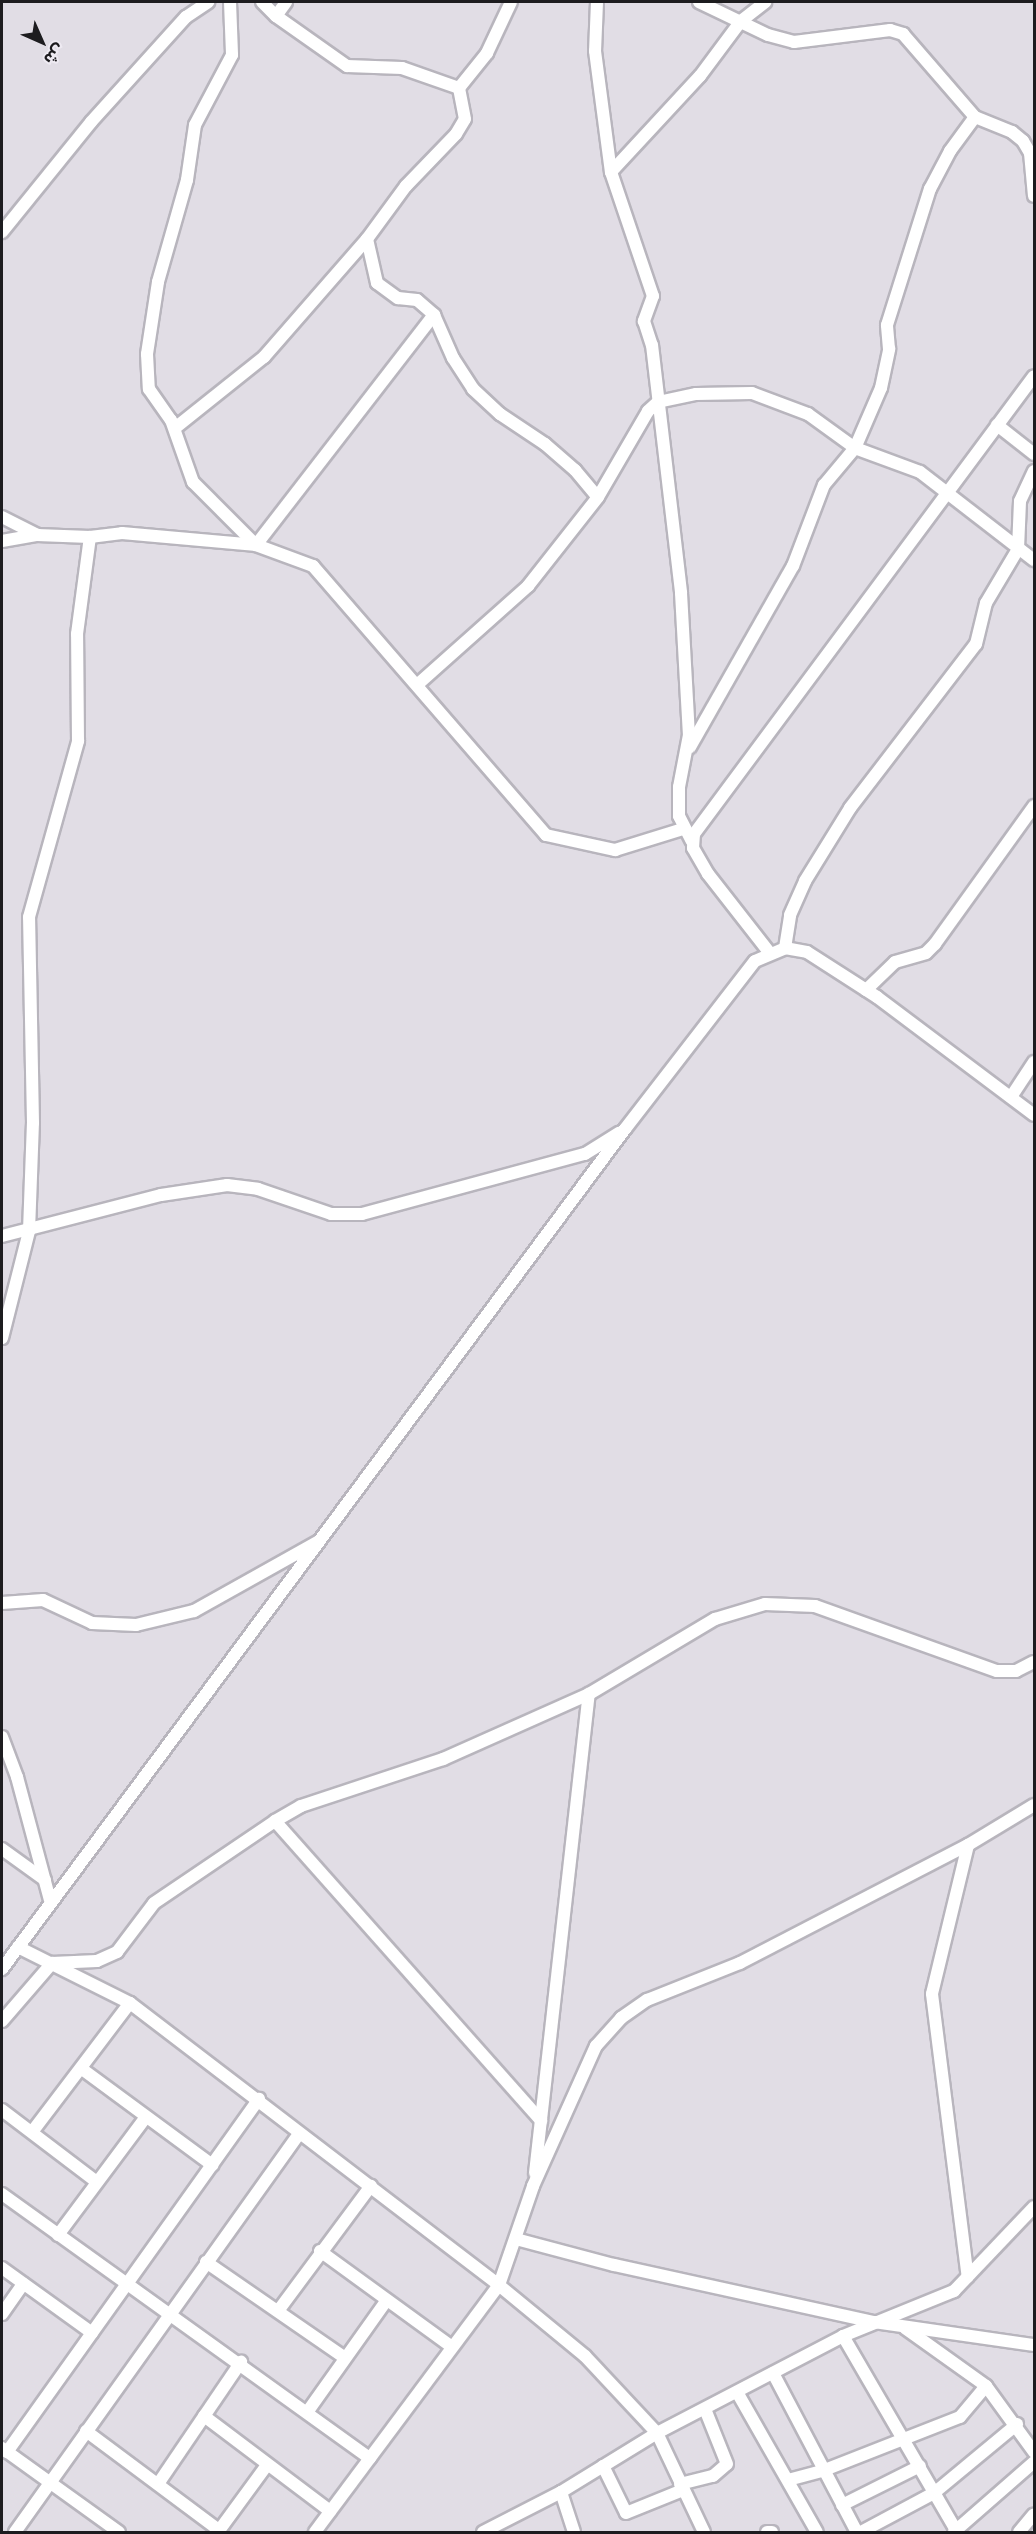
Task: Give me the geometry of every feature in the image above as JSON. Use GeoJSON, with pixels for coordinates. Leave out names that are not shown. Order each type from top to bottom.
{"type":"FeatureCollection","features":[{"type":"Feature","properties":{"kind":"street"},"geometry":{"type":"LineString","coordinates":[[2,232],[91,122],[186,17],[208,2]]}},
{"type":"Feature","properties":{"kind":"street"},"geometry":{"type":"LineString","coordinates":[[230,2],[232,55],[195,124],[187,180],[158,282],[147,354],[149,389],[175,428],[193,482],[256,545]]}},
{"type":"Feature","properties":{"kind":"street"},"geometry":{"type":"LineString","coordinates":[[262,2],[276,15],[347,66],[402,68],[459,88]]}},
{"type":"Feature","properties":{"kind":"street"},"geometry":{"type":"LineString","coordinates":[[276,15],[286,2]]}},
{"type":"Feature","properties":{"kind":"street"},"geometry":{"type":"LineString","coordinates":[[175,428],[264,357],[367,239],[406,186],[461,127],[465,119],[459,88],[487,53],[511,2]]}},
{"type":"Feature","properties":{"kind":"street"},"geometry":{"type":"LineString","coordinates":[[597,2],[595,51],[611,172],[653,296],[644,321],[652,345],[681,593],[690,735],[679,787],[683,829],[692,841],[708,874],[769,952]]}},
{"type":"Feature","properties":{"kind":"street"},"geometry":{"type":"LineString","coordinates":[[699,2],[768,35],[794,42],[890,30],[903,34],[975,117],[1012,132],[1023,141],[1030,153],[1035,196]]}},
{"type":"Feature","properties":{"kind":"street"},"geometry":{"type":"LineString","coordinates":[[611,172],[700,76],[741,21],[765,2]]}},
{"type":"Feature","properties":{"kind":"street"},"geometry":{"type":"LineString","coordinates":[[686,755],[793,566],[824,485],[855,448],[881,388],[889,349],[887,325],[930,189],[950,151],[975,117]]}},
{"type":"Feature","properties":{"kind":"street"},"geometry":{"type":"LineString","coordinates":[[367,239],[377,283],[398,298],[417,300],[434,315],[453,358],[473,389],[500,414],[559,456],[598,497]]}},
{"type":"Feature","properties":{"kind":"street"},"geometry":{"type":"LineString","coordinates":[[256,545],[434,315]]}},
{"type":"Feature","properties":{"kind":"street"},"geometry":{"type":"LineString","coordinates":[[692,841],[719,798],[1035,376]]}},
{"type":"Feature","properties":{"kind":"street"},"geometry":{"type":"LineString","coordinates":[[417,685],[528,586],[598,497],[648,411],[658,402],[717,391],[752,393],[808,414],[855,448],[920,472],[948,491],[1018,549],[1035,560]]}},
{"type":"Feature","properties":{"kind":"street"},"geometry":{"type":"LineString","coordinates":[[998,425],[1035,454]]}},
{"type":"Feature","properties":{"kind":"street"},"geometry":{"type":"LineString","coordinates":[[785,948],[790,915],[805,881],[879,765],[969,657],[986,603],[1018,549],[1020,501],[1035,471]]}},
{"type":"Feature","properties":{"kind":"street"},"geometry":{"type":"LineString","coordinates":[[2,517],[37,535]]}},
{"type":"Feature","properties":{"kind":"street"},"geometry":{"type":"LineString","coordinates":[[2,541],[37,535],[90,537],[122,533],[256,545],[313,566],[546,835],[615,850],[683,829]]}},
{"type":"Feature","properties":{"kind":"street"},"geometry":{"type":"LineString","coordinates":[[2,1338],[29,1231],[33,1123],[29,916],[78,741],[77,634],[90,537]]}},
{"type":"Feature","properties":{"kind":"street"},"geometry":{"type":"LineString","coordinates":[[866,990],[895,962],[926,952],[935,944],[1035,806]]}},
{"type":"Feature","properties":{"kind":"street"},"geometry":{"type":"LineString","coordinates":[[2,1970],[50,1900],[322,1539],[625,1129],[755,961],[769,952],[785,948],[807,952],[866,990],[1035,1115]]}},
{"type":"Feature","properties":{"kind":"street"},"geometry":{"type":"LineString","coordinates":[[1011,1097],[1035,1062]]}},
{"type":"Feature","properties":{"kind":"street"},"geometry":{"type":"LineString","coordinates":[[2,1236],[29,1231],[161,1195],[227,1185],[258,1189],[331,1214],[362,1214],[585,1154],[625,1129]]}},
{"type":"Feature","properties":{"kind":"street"},"geometry":{"type":"LineString","coordinates":[[2,1603],[43,1600],[92,1623],[136,1625],[194,1611],[322,1539]]}},
{"type":"Feature","properties":{"kind":"street"},"geometry":{"type":"LineString","coordinates":[[2,2021],[52,1963],[97,1961],[117,1952],[154,1903],[300,1806],[442,1759],[589,1694],[715,1619],[765,1604],[815,1606],[997,1671],[1016,1671],[1035,1662]]}},
{"type":"Feature","properties":{"kind":"street"},"geometry":{"type":"LineString","coordinates":[[533,2186],[589,1694]]}},
{"type":"Feature","properties":{"kind":"street"},"geometry":{"type":"LineString","coordinates":[[2,1737],[17,1777],[50,1900]]}},
{"type":"Feature","properties":{"kind":"street"},"geometry":{"type":"LineString","coordinates":[[315,2532],[500,2285],[533,2186],[596,2046],[621,2018],[647,2000],[740,1963],[968,1845],[1035,1805]]}},
{"type":"Feature","properties":{"kind":"street"},"geometry":{"type":"LineString","coordinates":[[275,1821],[541,2121]]}},
{"type":"Feature","properties":{"kind":"street"},"geometry":{"type":"LineString","coordinates":[[968,1845],[932,1994],[968,2277]]}},
{"type":"Feature","properties":{"kind":"street"},"geometry":{"type":"LineString","coordinates":[[2,1849],[45,1880]]}},
{"type":"Feature","properties":{"kind":"street"},"geometry":{"type":"LineString","coordinates":[[18,1947],[130,2003],[259,2099],[298,2135],[371,2186],[500,2285],[585,2356],[657,2433],[704,2532]]}},
{"type":"Feature","properties":{"kind":"street"},"geometry":{"type":"LineString","coordinates":[[32,2132],[130,2003]]}},
{"type":"Feature","properties":{"kind":"street"},"geometry":{"type":"LineString","coordinates":[[82,2069],[212,2165]]}},
{"type":"Feature","properties":{"kind":"street"},"geometry":{"type":"LineString","coordinates":[[119,2532],[4,2450],[92,2332],[259,2099]]}},
{"type":"Feature","properties":{"kind":"street"},"geometry":{"type":"LineString","coordinates":[[2,2110],[97,2182]]}},
{"type":"Feature","properties":{"kind":"street"},"geometry":{"type":"LineString","coordinates":[[58,2235],[146,2117]]}},
{"type":"Feature","properties":{"kind":"street"},"geometry":{"type":"LineString","coordinates":[[15,2532],[169,2312],[298,2135]]}},
{"type":"Feature","properties":{"kind":"street"},"geometry":{"type":"LineString","coordinates":[[279,2311],[320,2251],[371,2186]]}},
{"type":"Feature","properties":{"kind":"street"},"geometry":{"type":"LineString","coordinates":[[2,2194],[241,2362],[370,2458]]}},
{"type":"Feature","properties":{"kind":"street"},"geometry":{"type":"LineString","coordinates":[[483,2532],[504,2528],[657,2433],[843,2336],[874,2322],[929,2304],[954,2291],[1035,2207]]}},
{"type":"Feature","properties":{"kind":"street"},"geometry":{"type":"LineString","coordinates":[[516,2239],[614,2265],[874,2322],[1035,2345]]}},
{"type":"Feature","properties":{"kind":"street"},"geometry":{"type":"LineString","coordinates":[[320,2251],[452,2347]]}},
{"type":"Feature","properties":{"kind":"street"},"geometry":{"type":"LineString","coordinates":[[206,2262],[345,2358]]}},
{"type":"Feature","properties":{"kind":"street"},"geometry":{"type":"LineString","coordinates":[[2,2268],[92,2332]]}},
{"type":"Feature","properties":{"kind":"street"},"geometry":{"type":"LineString","coordinates":[[2,2314],[23,2284]]}},
{"type":"Feature","properties":{"kind":"street"},"geometry":{"type":"LineString","coordinates":[[308,2411],[387,2300]]}},
{"type":"Feature","properties":{"kind":"street"},"geometry":{"type":"LineString","coordinates":[[902,2326],[986,2386],[1017,2424],[1035,2452]]}},
{"type":"Feature","properties":{"kind":"street"},"geometry":{"type":"LineString","coordinates":[[843,2336],[906,2440],[956,2532],[1035,2462]]}},
{"type":"Feature","properties":{"kind":"street"},"geometry":{"type":"LineString","coordinates":[[158,2484],[241,2362]]}},
{"type":"Feature","properties":{"kind":"street"},"geometry":{"type":"LineString","coordinates":[[773,2373],[822,2471],[859,2532],[934,2493],[1017,2424]]}},
{"type":"Feature","properties":{"kind":"street"},"geometry":{"type":"LineString","coordinates":[[788,2481],[906,2440],[960,2417],[986,2386]]}},
{"type":"Feature","properties":{"kind":"street"},"geometry":{"type":"LineString","coordinates":[[737,2392],[817,2532]]}},
{"type":"Feature","properties":{"kind":"street"},"geometry":{"type":"LineString","coordinates":[[603,2466],[626,2512],[713,2476],[727,2464],[705,2409]]}},
{"type":"Feature","properties":{"kind":"street"},"geometry":{"type":"LineString","coordinates":[[204,2416],[330,2511]]}},
{"type":"Feature","properties":{"kind":"street"},"geometry":{"type":"LineString","coordinates":[[86,2431],[219,2531],[267,2465]]}},
{"type":"Feature","properties":{"kind":"street"},"geometry":{"type":"LineString","coordinates":[[842,2505],[920,2466]]}},
{"type":"Feature","properties":{"kind":"street"},"geometry":{"type":"LineString","coordinates":[[561,2492],[574,2532]]}},
{"type":"Feature","properties":{"kind":"street"},"geometry":{"type":"LineString","coordinates":[[1019,2532],[1035,2514]]}},
{"type":"Feature","properties":{"kind":"street"},"geometry":{"type":"LineString","coordinates":[[767,2532],[772,2532]]}}]}
